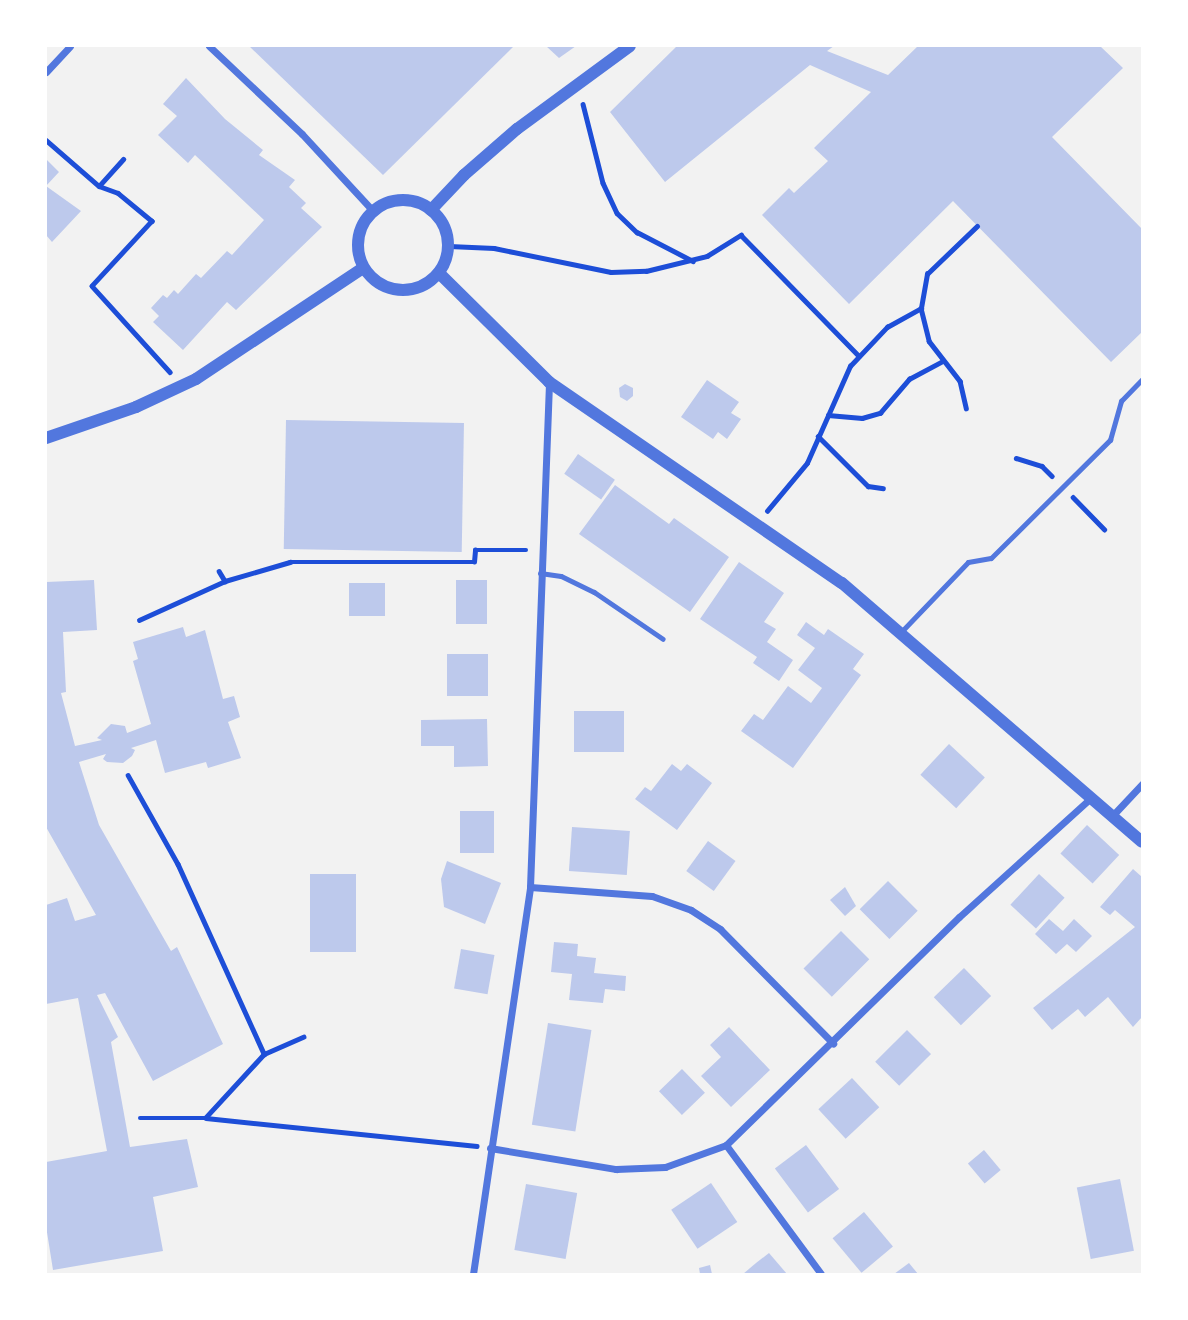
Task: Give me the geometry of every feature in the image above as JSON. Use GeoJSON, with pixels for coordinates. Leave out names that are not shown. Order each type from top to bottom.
{"type":"FeatureCollection","features":[{"type":"Feature","properties":{"kind":"street"},"geometry":{"type":"LineString","coordinates":[[46,72],[70,46]]}},
{"type":"Feature","properties":{"kind":"street"},"geometry":{"type":"LineString","coordinates":[[209,46],[302,134],[373,211]]}},
{"type":"Feature","properties":{"kind":"street"},"geometry":{"type":"LineString","coordinates":[[431,210],[464,175],[577,83],[630,46]]}},
{"type":"Feature","properties":{"kind":"street"},"geometry":{"type":"LineString","coordinates":[[398,201],[431,210],[441,220],[449,246],[439,273],[414,289],[400,291],[373,279],[363,268],[359,238],[373,211],[398,201]]}},
{"type":"Feature","properties":{"kind":"street"},"geometry":{"type":"LineString","coordinates":[[46,438],[183,386],[241,353],[363,268]]}},
{"type":"Feature","properties":{"kind":"street"},"geometry":{"type":"LineString","coordinates":[[439,273],[549,382],[842,583],[1093,796],[1143,842]]}},
{"type":"Feature","properties":{"kind":"street"},"geometry":{"type":"LineString","coordinates":[[473,1275],[530,887],[549,382]]}},
{"type":"Feature","properties":{"kind":"street"},"geometry":{"type":"LineString","coordinates":[[1113,815],[1143,784]]}},
{"type":"Feature","properties":{"kind":"street"},"geometry":{"type":"LineString","coordinates":[[491,1147],[616,1169],[666,1167],[726,1145],[959,917],[1093,796]]}},
{"type":"Feature","properties":{"kind":"street"},"geometry":{"type":"LineString","coordinates":[[530,887],[652,896],[691,910],[720,929],[833,1042]]}},
{"type":"Feature","properties":{"kind":"street"},"geometry":{"type":"LineString","coordinates":[[726,1145],[821,1275]]}},
{"type":"Feature","properties":{"kind":"lane"},"geometry":{"type":"LineString","coordinates":[[900,633],[968,562],[991,558],[1110,440],[1121,401],[1143,379]]}},
{"type":"Feature","properties":{"kind":"lane"},"geometry":{"type":"LineString","coordinates":[[540,573],[561,576],[594,592],[663,639]]}},
{"type":"Feature","properties":{"kind":"path"},"geometry":{"type":"LineString","coordinates":[[577,83],[603,183],[617,213],[637,232],[693,261]]}},
{"type":"Feature","properties":{"kind":"path"},"geometry":{"type":"LineString","coordinates":[[46,140],[99,187],[118,193],[152,221],[92,286],[183,386]]}},
{"type":"Feature","properties":{"kind":"path"},"geometry":{"type":"LineString","coordinates":[[99,187],[123,159]]}},
{"type":"Feature","properties":{"kind":"path"},"geometry":{"type":"LineString","coordinates":[[967,408],[960,381],[929,341],[921,308],[927,274],[977,226]]}},
{"type":"Feature","properties":{"kind":"path"},"geometry":{"type":"LineString","coordinates":[[449,246],[494,248],[611,272],[646,271],[693,261],[741,235],[859,356]]}},
{"type":"Feature","properties":{"kind":"path"},"geometry":{"type":"LineString","coordinates":[[755,525],[807,463],[850,366],[887,327],[921,308]]}},
{"type":"Feature","properties":{"kind":"path"},"geometry":{"type":"LineString","coordinates":[[828,415],[862,418],[880,414],[909,379],[943,361]]}},
{"type":"Feature","properties":{"kind":"path"},"geometry":{"type":"LineString","coordinates":[[818,436],[868,486],[883,488]]}},
{"type":"Feature","properties":{"kind":"path"},"geometry":{"type":"LineString","coordinates":[[139,620],[225,581],[290,562],[474,562],[475,550],[541,550]]}},
{"type":"Feature","properties":{"kind":"path"},"geometry":{"type":"LineString","coordinates":[[219,571],[225,581]]}},
{"type":"Feature","properties":{"kind":"path"},"geometry":{"type":"LineString","coordinates":[[128,775],[178,864],[264,1054]]}},
{"type":"Feature","properties":{"kind":"path"},"geometry":{"type":"LineString","coordinates":[[206,1118],[264,1054],[303,1037]]}},
{"type":"Feature","properties":{"kind":"path"},"geometry":{"type":"LineString","coordinates":[[140,1118],[206,1118],[491,1147]]}},
{"type":"Feature","properties":{"kind":"building"},"geometry":{"type":"Polygon","coordinates":[[[249,46],[514,46],[383,175],[249,46]]]}},
{"type":"Feature","properties":{"kind":"building"},"geometry":{"type":"Polygon","coordinates":[[[546,46],[576,46],[559,58],[546,46]]]}},
{"type":"Feature","properties":{"kind":"building"},"geometry":{"type":"Polygon","coordinates":[[[677,46],[834,46],[827,51],[888,75],[918,46],[1100,46],[1123,68],[1052,137],[1142,229],[1142,332],[1111,362],[953,201],[849,304],[762,215],[789,188],[794,193],[828,161],[814,148],[871,92],[810,65],[665,182],[610,112],[677,46]]]}},
{"type":"Feature","properties":{"kind":"building"},"geometry":{"type":"Polygon","coordinates":[[[186,78],[225,119],[263,150],[259,155],[295,180],[289,187],[306,203],[301,208],[322,227],[236,310],[227,302],[183,350],[153,322],[159,316],[151,308],[163,295],[167,298],[174,290],[178,294],[196,274],[201,278],[227,251],[232,255],[264,220],[195,155],[188,163],[158,135],[177,116],[163,104],[186,78]]]}},
{"type":"Feature","properties":{"kind":"building"},"geometry":{"type":"Polygon","coordinates":[[[46,159],[59,172],[46,186],[46,159]]]}},
{"type":"Feature","properties":{"kind":"building"},"geometry":{"type":"Polygon","coordinates":[[[46,186],[81,211],[52,242],[46,235],[46,186]]]}},
{"type":"Feature","properties":{"kind":"building"},"geometry":{"type":"Polygon","coordinates":[[[707,380],[739,402],[731,413],[741,419],[727,439],[718,432],[713,439],[681,417],[707,380]]]}},
{"type":"Feature","properties":{"kind":"building"},"geometry":{"type":"Polygon","coordinates":[[[625,384],[633,388],[633,396],[627,401],[620,397],[619,388],[625,384]]]}},
{"type":"Feature","properties":{"kind":"building"},"geometry":{"type":"Polygon","coordinates":[[[286,420],[464,423],[462,552],[284,549],[286,420]]]}},
{"type":"Feature","properties":{"kind":"building"},"geometry":{"type":"Polygon","coordinates":[[[578,454],[615,480],[601,499],[564,474],[578,454]]]}},
{"type":"Feature","properties":{"kind":"building"},"geometry":{"type":"Polygon","coordinates":[[[615,485],[669,524],[674,518],[729,557],[690,612],[579,534],[615,485]]]}},
{"type":"Feature","properties":{"kind":"building"},"geometry":{"type":"Polygon","coordinates":[[[739,562],[784,593],[764,622],[776,629],[767,642],[793,660],[779,681],[753,663],[757,657],[700,619],[739,562]]]}},
{"type":"Feature","properties":{"kind":"building"},"geometry":{"type":"Polygon","coordinates":[[[94,580],[97,630],[63,632],[66,692],[61,693],[75,746],[102,740],[97,738],[111,724],[125,726],[127,733],[151,724],[133,661],[138,659],[133,642],[183,627],[186,637],[205,630],[223,699],[234,696],[240,717],[228,722],[241,758],[208,768],[206,762],[165,773],[156,740],[131,748],[135,750],[132,756],[123,763],[107,762],[103,759],[106,754],[79,762],[99,825],[171,951],[177,947],[223,1044],[153,1081],[105,993],[97,995],[118,1037],[111,1042],[130,1147],[187,1139],[198,1187],[153,1197],[163,1251],[53,1270],[46,1226],[46,1162],[107,1151],[78,998],[46,1004],[46,905],[67,898],[75,921],[96,915],[46,827],[46,582],[94,580]]]}},
{"type":"Feature","properties":{"kind":"building"},"geometry":{"type":"Polygon","coordinates":[[[456,580],[487,580],[487,624],[456,624],[456,580]]]}},
{"type":"Feature","properties":{"kind":"building"},"geometry":{"type":"Polygon","coordinates":[[[349,583],[385,583],[385,616],[349,616],[349,583]]]}},
{"type":"Feature","properties":{"kind":"building"},"geometry":{"type":"Polygon","coordinates":[[[806,622],[824,635],[828,629],[864,654],[853,669],[861,675],[793,768],[741,731],[754,714],[763,720],[788,686],[811,703],[822,688],[798,670],[815,648],[797,635],[806,622]]]}},
{"type":"Feature","properties":{"kind":"building"},"geometry":{"type":"Polygon","coordinates":[[[447,654],[488,654],[488,696],[447,696],[447,654]]]}},
{"type":"Feature","properties":{"kind":"building"},"geometry":{"type":"Polygon","coordinates":[[[574,711],[624,711],[624,752],[574,752],[574,711]]]}},
{"type":"Feature","properties":{"kind":"building"},"geometry":{"type":"Polygon","coordinates":[[[487,719],[488,766],[454,767],[454,746],[421,746],[421,720],[487,719]]]}},
{"type":"Feature","properties":{"kind":"building"},"geometry":{"type":"Polygon","coordinates":[[[949,744],[985,777],[956,808],[920,775],[949,744]]]}},
{"type":"Feature","properties":{"kind":"building"},"geometry":{"type":"Polygon","coordinates":[[[672,764],[681,771],[687,764],[712,783],[677,830],[635,799],[645,787],[651,791],[672,764]]]}},
{"type":"Feature","properties":{"kind":"building"},"geometry":{"type":"Polygon","coordinates":[[[460,811],[494,811],[494,853],[460,853],[460,811]]]}},
{"type":"Feature","properties":{"kind":"building"},"geometry":{"type":"Polygon","coordinates":[[[1087,825],[1119,855],[1093,884],[1060,854],[1087,825]]]}},
{"type":"Feature","properties":{"kind":"building"},"geometry":{"type":"Polygon","coordinates":[[[572,827],[630,831],[627,875],[569,871],[572,827]]]}},
{"type":"Feature","properties":{"kind":"building"},"geometry":{"type":"Polygon","coordinates":[[[708,841],[736,861],[714,891],[686,871],[708,841]]]}},
{"type":"Feature","properties":{"kind":"building"},"geometry":{"type":"Polygon","coordinates":[[[447,861],[501,883],[485,924],[444,907],[441,879],[447,861]]]}},
{"type":"Feature","properties":{"kind":"building"},"geometry":{"type":"Polygon","coordinates":[[[1133,869],[1142,877],[1142,1017],[1133,1027],[1108,997],[1085,1017],[1078,1009],[1052,1030],[1033,1008],[1135,927],[1115,910],[1110,915],[1100,907],[1133,869]]]}},
{"type":"Feature","properties":{"kind":"building"},"geometry":{"type":"Polygon","coordinates":[[[310,874],[356,874],[356,952],[310,952],[310,874]]]}},
{"type":"Feature","properties":{"kind":"building"},"geometry":{"type":"Polygon","coordinates":[[[1039,874],[1065,898],[1036,929],[1010,905],[1039,874]]]}},
{"type":"Feature","properties":{"kind":"building"},"geometry":{"type":"Polygon","coordinates":[[[888,881],[918,911],[889,939],[860,909],[888,881]]]}},
{"type":"Feature","properties":{"kind":"building"},"geometry":{"type":"Polygon","coordinates":[[[845,887],[856,906],[845,916],[830,900],[845,887]]]}},
{"type":"Feature","properties":{"kind":"building"},"geometry":{"type":"Polygon","coordinates":[[[1049,919],[1063,931],[1074,919],[1092,936],[1076,952],[1067,944],[1056,954],[1035,934],[1049,919]]]}},
{"type":"Feature","properties":{"kind":"building"},"geometry":{"type":"Polygon","coordinates":[[[841,931],[869,959],[832,997],[804,968],[841,931]]]}},
{"type":"Feature","properties":{"kind":"building"},"geometry":{"type":"Polygon","coordinates":[[[554,942],[578,944],[577,956],[596,958],[594,973],[626,976],[625,991],[605,989],[603,1003],[569,1000],[572,974],[551,972],[554,942]]]}},
{"type":"Feature","properties":{"kind":"building"},"geometry":{"type":"Polygon","coordinates":[[[461,949],[494,955],[488,994],[454,988],[461,949]]]}},
{"type":"Feature","properties":{"kind":"building"},"geometry":{"type":"Polygon","coordinates":[[[964,968],[991,996],[961,1025],[934,997],[964,968]]]}},
{"type":"Feature","properties":{"kind":"building"},"geometry":{"type":"Polygon","coordinates":[[[548,1023],[591,1030],[575,1132],[532,1125],[548,1023]]]}},
{"type":"Feature","properties":{"kind":"building"},"geometry":{"type":"Polygon","coordinates":[[[729,1027],[770,1070],[731,1107],[701,1076],[721,1057],[710,1045],[729,1027]]]}},
{"type":"Feature","properties":{"kind":"building"},"geometry":{"type":"Polygon","coordinates":[[[907,1030],[931,1054],[899,1086],[875,1062],[907,1030]]]}},
{"type":"Feature","properties":{"kind":"building"},"geometry":{"type":"Polygon","coordinates":[[[682,1069],[705,1093],[682,1115],[659,1091],[682,1069]]]}},
{"type":"Feature","properties":{"kind":"building"},"geometry":{"type":"Polygon","coordinates":[[[852,1078],[879,1107],[846,1139],[818,1109],[852,1078]]]}},
{"type":"Feature","properties":{"kind":"building"},"geometry":{"type":"Polygon","coordinates":[[[806,1145],[839,1189],[808,1212],[775,1168],[806,1145]]]}},
{"type":"Feature","properties":{"kind":"building"},"geometry":{"type":"Polygon","coordinates":[[[984,1150],[1001,1170],[985,1183],[968,1163],[984,1150]]]}},
{"type":"Feature","properties":{"kind":"building"},"geometry":{"type":"Polygon","coordinates":[[[1120,1179],[1134,1251],[1091,1259],[1077,1187],[1120,1179]]]}},
{"type":"Feature","properties":{"kind":"building"},"geometry":{"type":"Polygon","coordinates":[[[711,1183],[737,1222],[697,1249],[671,1210],[711,1183]]]}},
{"type":"Feature","properties":{"kind":"building"},"geometry":{"type":"Polygon","coordinates":[[[526,1184],[577,1193],[566,1259],[514,1250],[526,1184]]]}},
{"type":"Feature","properties":{"kind":"building"},"geometry":{"type":"Polygon","coordinates":[[[864,1212],[893,1246],[862,1273],[833,1238],[864,1212]]]}},
{"type":"Feature","properties":{"kind":"building"},"geometry":{"type":"Polygon","coordinates":[[[769,1253],[787,1274],[743,1274],[756,1263],[769,1253]]]}},
{"type":"Feature","properties":{"kind":"building"},"geometry":{"type":"Polygon","coordinates":[[[909,1263],[918,1274],[894,1274],[909,1263]]]}},
{"type":"Feature","properties":{"kind":"building"},"geometry":{"type":"Polygon","coordinates":[[[710,1265],[712,1274],[700,1274],[699,1268],[710,1265]]]}}]}
